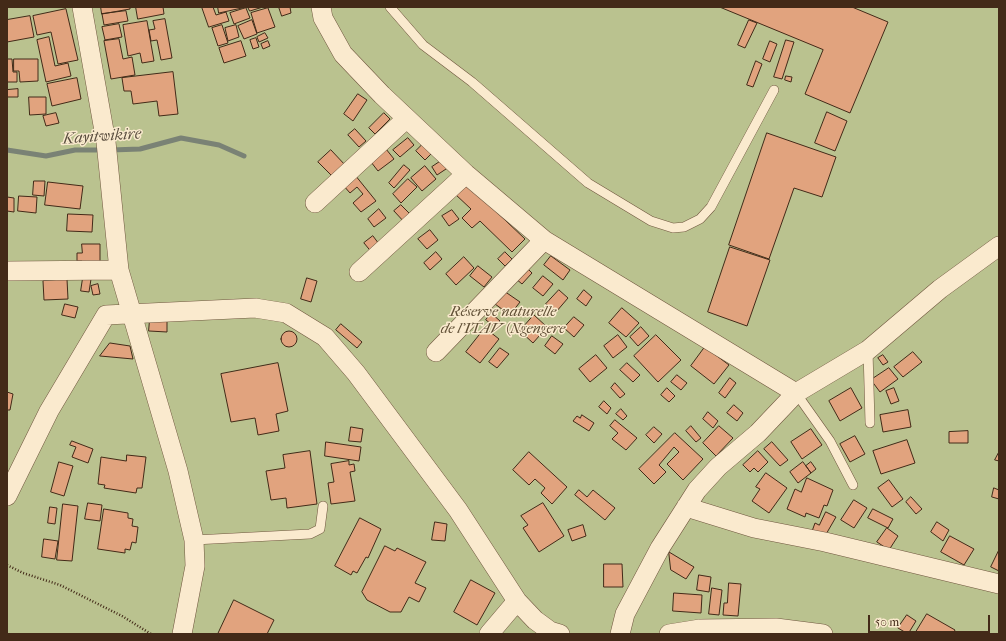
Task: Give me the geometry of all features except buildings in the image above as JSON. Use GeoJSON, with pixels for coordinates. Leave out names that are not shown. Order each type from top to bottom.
{"type":"FeatureCollection","features":[{"type":"Feature","properties":{"kind":"street"},"geometry":{"type":"LineString","coordinates":[[82,7],[106,146],[119,270],[178,471],[194,540],[195,566],[182,634]]}},
{"type":"Feature","properties":{"kind":"street"},"geometry":{"type":"LineString","coordinates":[[321,7],[323,18],[343,54],[406,119],[466,174],[544,240],[796,394]]}},
{"type":"Feature","properties":{"kind":"street"},"geometry":{"type":"LineString","coordinates":[[315,203],[406,119]]}},
{"type":"Feature","properties":{"kind":"street"},"geometry":{"type":"LineString","coordinates":[[359,272],[466,174]]}},
{"type":"Feature","properties":{"kind":"street"},"geometry":{"type":"LineString","coordinates":[[436,352],[544,240]]}},
{"type":"Feature","properties":{"kind":"street"},"geometry":{"type":"LineString","coordinates":[[620,634],[629,607],[660,548],[686,507],[718,467],[758,433],[796,394],[868,350],[940,289],[999,246]]}},
{"type":"Feature","properties":{"kind":"street"},"geometry":{"type":"LineString","coordinates":[[7,271],[119,270]]}},
{"type":"Feature","properties":{"kind":"street"},"geometry":{"type":"LineString","coordinates":[[7,496],[49,411],[106,315],[131,312],[255,308],[286,313],[325,337],[356,373],[458,510],[517,601],[535,620],[550,631],[560,634]]}},
{"type":"Feature","properties":{"kind":"street"},"geometry":{"type":"LineString","coordinates":[[686,507],[754,528],[825,542],[999,584]]}},
{"type":"Feature","properties":{"kind":"street"},"geometry":{"type":"LineString","coordinates":[[489,634],[517,601]]}},
{"type":"Feature","properties":{"kind":"street"},"geometry":{"type":"LineString","coordinates":[[669,634],[700,631],[776,628],[823,634]]}},
{"type":"Feature","properties":{"kind":"lane"},"geometry":{"type":"LineString","coordinates":[[390,7],[423,45],[472,82],[588,183],[651,221],[673,228],[684,227],[700,219],[711,207],[774,90]]}},
{"type":"Feature","properties":{"kind":"lane"},"geometry":{"type":"LineString","coordinates":[[868,350],[870,423]]}},
{"type":"Feature","properties":{"kind":"lane"},"geometry":{"type":"LineString","coordinates":[[796,394],[830,441],[853,485]]}},
{"type":"Feature","properties":{"kind":"lane"},"geometry":{"type":"LineString","coordinates":[[194,540],[310,534],[320,529],[323,506]]}},
{"type":"Feature","properties":{"kind":"path"},"geometry":{"type":"LineString","coordinates":[[7,565],[23,573],[60,585],[122,616],[151,634]]}},
{"type":"Feature","properties":{"kind":"green space","name":"Réserve naturelle de l'ITAV (Ngengere"},"geometry":{"type":"Polygon","coordinates":[[[7,7],[999,7],[999,634],[7,634],[7,7]]]}},
{"type":"Feature","properties":{"kind":"waterway","name":"Kayitwikire"},"geometry":{"type":"LineString","coordinates":[[111,150],[140,149],[181,138],[219,145],[244,156]]}},
{"type":"Feature","properties":{"kind":"waterway","name":"Kayitwikire"},"geometry":{"type":"LineString","coordinates":[[7,150],[46,156],[75,150],[103,150]]}}]}
